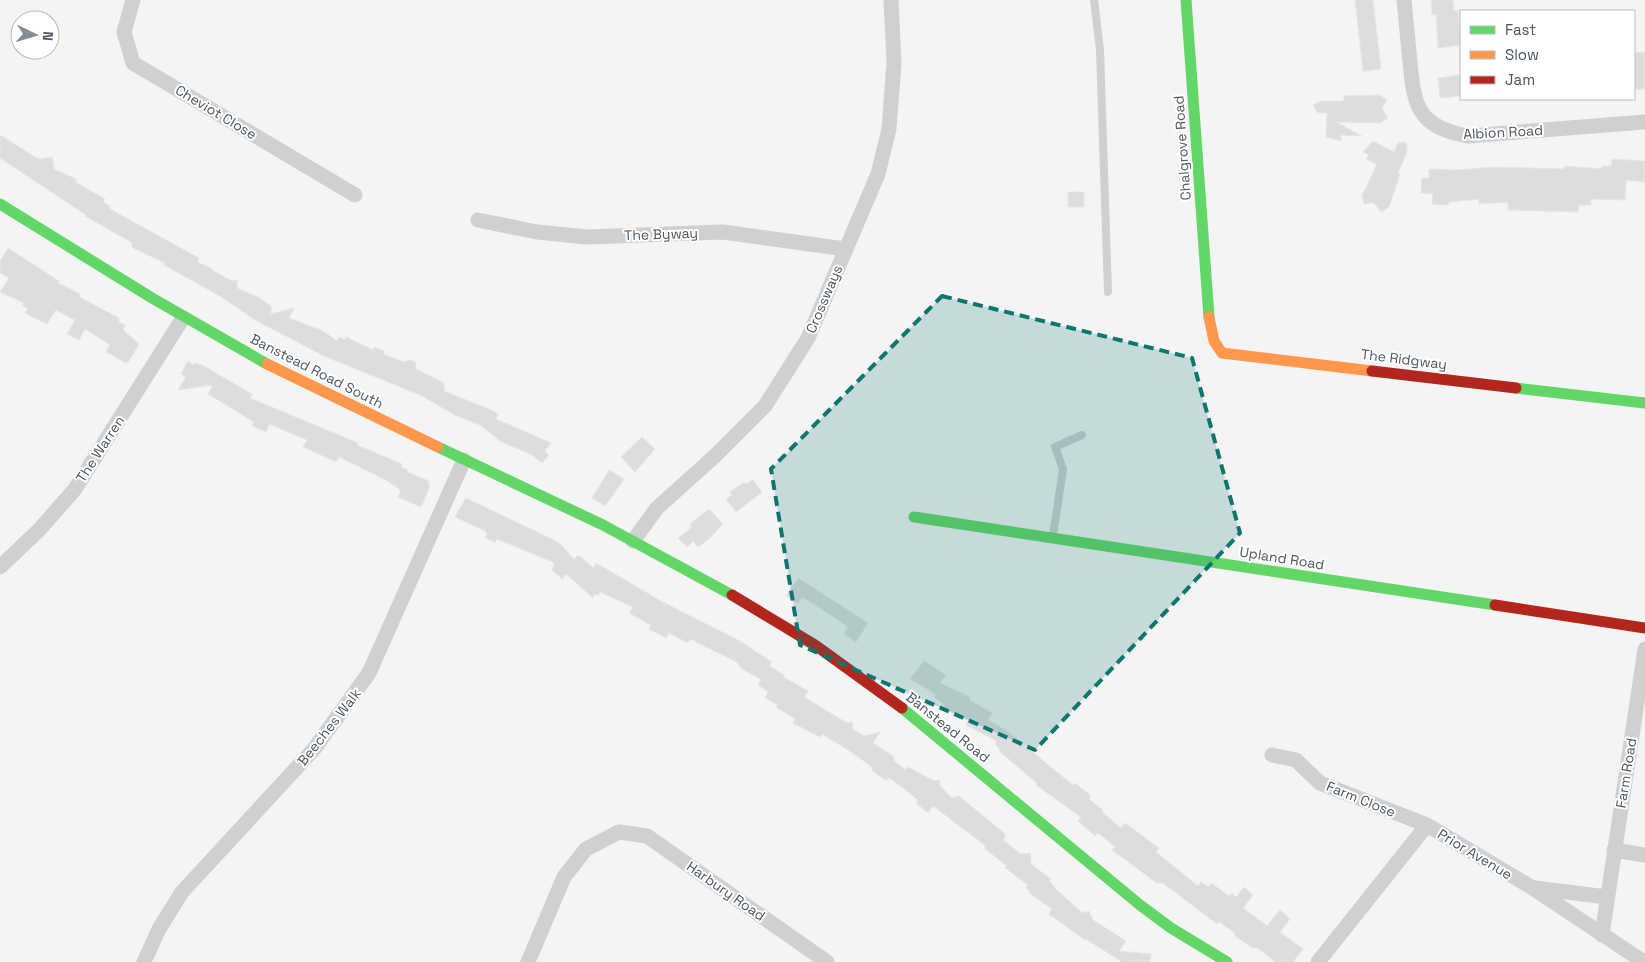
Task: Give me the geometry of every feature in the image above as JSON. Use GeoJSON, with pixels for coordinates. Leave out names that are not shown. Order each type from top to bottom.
{"type":"FeatureCollection","features":[{"type":"Feature","properties":{"kind":"street","name":"Cheviot Close"},"geometry":{"type":"LineString","coordinates":[[133,0],[124,32],[133,62],[355,195]]}},
{"type":"Feature","properties":{"kind":"street","name":"Crossways"},"geometry":{"type":"LineString","coordinates":[[633,541],[657,508],[716,455],[765,406],[808,338],[878,174],[889,129],[894,64],[891,0]]}},
{"type":"Feature","properties":{"kind":"street","name":"Chalgrove Road"},"geometry":{"type":"LineString","coordinates":[[1186,0],[1208,294]]}},
{"type":"Feature","properties":{"kind":"street","name":"Albion Road"},"geometry":{"type":"LineString","coordinates":[[1404,0],[1414,98],[1430,121],[1442,129],[1468,136],[1645,122]]}},
{"type":"Feature","properties":{"kind":"street","name":"Banstead Road South"},"geometry":{"type":"LineString","coordinates":[[0,204],[183,318],[306,384],[633,541]]}},
{"type":"Feature","properties":{"kind":"street","name":"The Byway"},"geometry":{"type":"LineString","coordinates":[[478,220],[537,232],[587,237],[723,232],[845,250]]}},
{"type":"Feature","properties":{"kind":"street","name":"The Ridgway"},"geometry":{"type":"LineString","coordinates":[[1208,294],[1212,340],[1216,348],[1222,353],[1645,403]]}},
{"type":"Feature","properties":{"kind":"street","name":"The Warren"},"geometry":{"type":"LineString","coordinates":[[0,567],[39,530],[75,489],[183,318]]}},
{"type":"Feature","properties":{"kind":"street","name":"Beeches Walk"},"geometry":{"type":"LineString","coordinates":[[144,962],[159,929],[182,892],[314,749],[369,673],[464,460]]}},
{"type":"Feature","properties":{"kind":"street","name":"Upland Road"},"geometry":{"type":"LineString","coordinates":[[914,517],[1645,628]]}},
{"type":"Feature","properties":{"kind":"street","name":"Banstead Road"},"geometry":{"type":"LineString","coordinates":[[633,541],[723,588],[849,668],[928,728],[1135,900],[1174,930],[1227,962]]}},
{"type":"Feature","properties":{"kind":"street","name":"Farm Road"},"geometry":{"type":"LineString","coordinates":[[1602,935],[1645,649]]}},
{"type":"Feature","properties":{"kind":"street","name":"Farm Close"},"geometry":{"type":"LineString","coordinates":[[1272,755],[1296,760],[1320,783],[1426,825]]}},
{"type":"Feature","properties":{"kind":"street","name":"Prior Avenue"},"geometry":{"type":"LineString","coordinates":[[1318,962],[1426,825],[1531,887],[1644,962]]}},
{"type":"Feature","properties":{"kind":"street","name":"Harbury Road"},"geometry":{"type":"LineString","coordinates":[[528,962],[564,877],[586,849],[619,832],[647,836],[827,962]]}},
{"type":"Feature","properties":{"kind":"street"},"geometry":{"type":"LineString","coordinates":[[1614,850],[1645,855]]}},
{"type":"Feature","properties":{"kind":"street"},"geometry":{"type":"LineString","coordinates":[[1531,887],[1607,897]]}},
{"type":"Feature","properties":{"kind":"lane"},"geometry":{"type":"LineString","coordinates":[[1094,0],[1100,50],[1108,292]]}},
{"type":"Feature","properties":{"kind":"lane"},"geometry":{"type":"LineString","coordinates":[[1053,538],[1063,469],[1055,447],[1082,435]]}},
{"type":"Feature","properties":{"kind":"highlighted area"},"geometry":{"type":"Polygon","coordinates":[[[942,296],[1192,358],[1240,533],[1035,750],[800,645],[771,469],[942,296]]]}},
{"type":"Feature","properties":{"kind":"building"},"geometry":{"type":"Polygon","coordinates":[[[1355,0],[1373,0],[1381,69],[1363,71],[1355,0]]]}},
{"type":"Feature","properties":{"kind":"building"},"geometry":{"type":"Polygon","coordinates":[[[1431,0],[1453,0],[1454,11],[1458,10],[1460,45],[1438,48],[1436,14],[1432,15],[1431,0]]]}},
{"type":"Feature","properties":{"kind":"building"},"geometry":{"type":"Polygon","coordinates":[[[1645,52],[1645,89],[1635,90],[1635,53],[1645,52]]]}},
{"type":"Feature","properties":{"kind":"building"},"geometry":{"type":"Polygon","coordinates":[[[1460,75],[1460,96],[1440,98],[1438,78],[1460,75]]]}},
{"type":"Feature","properties":{"kind":"building"},"geometry":{"type":"Polygon","coordinates":[[[1380,95],[1387,100],[1382,108],[1388,118],[1380,123],[1336,122],[1362,136],[1341,135],[1341,141],[1326,137],[1327,113],[1318,113],[1313,105],[1321,101],[1344,101],[1344,96],[1380,95]]]}},
{"type":"Feature","properties":{"kind":"building"},"geometry":{"type":"Polygon","coordinates":[[[0,135],[35,157],[41,159],[52,157],[54,169],[76,179],[75,182],[105,199],[103,202],[110,206],[110,209],[199,258],[197,262],[232,281],[237,280],[237,288],[258,297],[271,306],[271,314],[294,308],[289,318],[323,331],[337,341],[339,337],[345,340],[346,337],[373,350],[374,347],[384,351],[383,354],[403,362],[410,360],[415,362],[416,369],[444,383],[444,391],[491,410],[498,414],[496,419],[551,443],[545,451],[549,455],[542,463],[532,455],[500,441],[482,426],[455,415],[420,395],[324,356],[255,320],[220,296],[164,265],[165,263],[133,248],[131,242],[85,216],[0,158],[0,135]]]}},
{"type":"Feature","properties":{"kind":"building"},"geometry":{"type":"Polygon","coordinates":[[[1373,141],[1394,152],[1398,143],[1406,142],[1407,152],[1398,173],[1400,174],[1389,207],[1381,212],[1374,203],[1364,204],[1362,196],[1377,164],[1366,159],[1369,155],[1363,152],[1373,141]]]}},
{"type":"Feature","properties":{"kind":"building"},"geometry":{"type":"Polygon","coordinates":[[[1612,159],[1645,161],[1645,182],[1626,180],[1625,200],[1591,199],[1591,205],[1579,205],[1578,212],[1508,210],[1508,202],[1479,204],[1479,199],[1449,202],[1448,205],[1432,204],[1433,194],[1421,193],[1422,178],[1429,178],[1429,169],[1457,170],[1496,167],[1564,169],[1564,166],[1601,169],[1602,166],[1611,166],[1612,159]]]}},
{"type":"Feature","properties":{"kind":"building"},"geometry":{"type":"Polygon","coordinates":[[[1068,192],[1084,192],[1084,207],[1068,207],[1068,192]]]}},
{"type":"Feature","properties":{"kind":"building"},"geometry":{"type":"Polygon","coordinates":[[[8,248],[59,281],[58,283],[80,294],[79,297],[119,318],[119,322],[125,325],[123,330],[139,344],[129,361],[126,363],[106,352],[110,345],[85,329],[79,340],[67,334],[75,320],[56,310],[47,324],[25,313],[28,308],[22,306],[24,303],[0,292],[9,278],[0,273],[0,261],[8,248]]]}},
{"type":"Feature","properties":{"kind":"building"},"geometry":{"type":"Polygon","coordinates":[[[188,361],[193,365],[195,363],[202,365],[252,394],[250,398],[358,443],[357,445],[402,464],[401,467],[408,470],[407,472],[429,481],[428,484],[430,486],[421,507],[398,497],[401,490],[386,480],[339,457],[336,462],[303,447],[307,440],[269,424],[266,432],[252,426],[254,422],[208,394],[213,385],[178,390],[186,377],[181,374],[188,361]]]}},
{"type":"Feature","properties":{"kind":"building"},"geometry":{"type":"Polygon","coordinates":[[[642,437],[655,449],[635,472],[621,457],[642,437]]]}},
{"type":"Feature","properties":{"kind":"building"},"geometry":{"type":"Polygon","coordinates":[[[609,470],[624,479],[605,506],[592,498],[609,470]]]}},
{"type":"Feature","properties":{"kind":"building"},"geometry":{"type":"Polygon","coordinates":[[[753,480],[762,492],[736,512],[726,499],[732,495],[730,492],[744,482],[745,484],[753,480]]]}},
{"type":"Feature","properties":{"kind":"building"},"geometry":{"type":"Polygon","coordinates":[[[466,498],[558,542],[574,559],[578,555],[593,568],[596,563],[661,601],[738,640],[772,662],[769,666],[784,675],[783,677],[808,691],[804,697],[847,723],[853,722],[852,729],[865,736],[880,732],[873,743],[893,756],[894,761],[906,770],[908,767],[934,781],[940,780],[939,785],[952,798],[959,796],[1003,832],[1006,837],[1003,840],[1021,854],[1030,853],[1031,864],[1051,879],[1049,881],[1057,890],[1082,913],[1089,911],[1093,920],[1126,941],[1119,951],[1151,954],[1150,962],[1122,962],[1085,940],[1049,914],[1052,909],[1029,893],[1030,891],[1026,888],[1028,885],[1005,868],[1007,866],[984,848],[986,846],[933,806],[928,813],[916,803],[918,800],[890,778],[885,780],[873,771],[871,766],[845,748],[822,734],[820,737],[793,723],[795,719],[776,707],[778,705],[765,698],[768,692],[758,685],[761,679],[742,669],[737,662],[690,639],[688,643],[669,633],[666,638],[649,629],[651,625],[629,613],[633,607],[600,592],[598,596],[595,594],[593,598],[566,574],[562,579],[552,570],[555,563],[497,539],[495,542],[485,538],[487,534],[485,531],[455,517],[466,498]]]}},
{"type":"Feature","properties":{"kind":"building"},"geometry":{"type":"Polygon","coordinates":[[[709,509],[723,524],[708,540],[698,547],[693,541],[687,547],[678,538],[692,527],[690,524],[709,509]]]}},
{"type":"Feature","properties":{"kind":"building"},"geometry":{"type":"Polygon","coordinates":[[[798,578],[868,623],[856,642],[844,634],[848,627],[820,608],[802,597],[798,603],[786,596],[798,578]]]}},
{"type":"Feature","properties":{"kind":"building"},"geometry":{"type":"Polygon","coordinates":[[[924,661],[946,675],[940,683],[970,697],[969,700],[992,713],[988,720],[1007,731],[1073,785],[1075,783],[1090,795],[1089,799],[1121,828],[1125,823],[1159,848],[1156,852],[1198,886],[1201,882],[1208,887],[1211,883],[1229,896],[1232,893],[1236,897],[1244,887],[1253,895],[1243,908],[1267,926],[1280,910],[1290,919],[1280,932],[1303,949],[1293,962],[1276,962],[1256,947],[1254,949],[1235,936],[1235,933],[1219,922],[1217,924],[1163,883],[1157,883],[1112,850],[1115,847],[1098,833],[1095,836],[1078,821],[1081,817],[1036,785],[1037,783],[999,751],[1000,749],[995,744],[997,741],[966,725],[968,720],[944,708],[945,705],[934,697],[936,694],[910,679],[924,661]]]}},
{"type":"Feature","properties":{"kind":"traffic: fast"},"geometry":{"type":"LineString","coordinates":[[1186,0],[1209,317]]}},
{"type":"Feature","properties":{"kind":"traffic: fast"},"geometry":{"type":"LineString","coordinates":[[0,204],[152,298],[267,364]]}},
{"type":"Feature","properties":{"kind":"traffic: fast"},"geometry":{"type":"LineString","coordinates":[[1516,388],[1645,403]]}},
{"type":"Feature","properties":{"kind":"traffic: fast"},"geometry":{"type":"LineString","coordinates":[[438,447],[603,525],[732,595]]}},
{"type":"Feature","properties":{"kind":"traffic: fast"},"geometry":{"type":"LineString","coordinates":[[914,517],[1495,605]]}},
{"type":"Feature","properties":{"kind":"traffic: fast"},"geometry":{"type":"LineString","coordinates":[[902,708],[1140,905],[1171,928],[1227,962]]}},
{"type":"Feature","properties":{"kind":"traffic: slow"},"geometry":{"type":"LineString","coordinates":[[1209,317],[1214,341],[1222,353],[1372,371]]}},
{"type":"Feature","properties":{"kind":"traffic: slow"},"geometry":{"type":"LineString","coordinates":[[267,364],[438,447]]}},
{"type":"Feature","properties":{"kind":"traffic: jam"},"geometry":{"type":"LineString","coordinates":[[1372,371],[1516,388]]}},
{"type":"Feature","properties":{"kind":"traffic: jam"},"geometry":{"type":"LineString","coordinates":[[732,595],[815,645],[902,708]]}},
{"type":"Feature","properties":{"kind":"traffic: jam"},"geometry":{"type":"LineString","coordinates":[[1495,605],[1645,628]]}}]}
